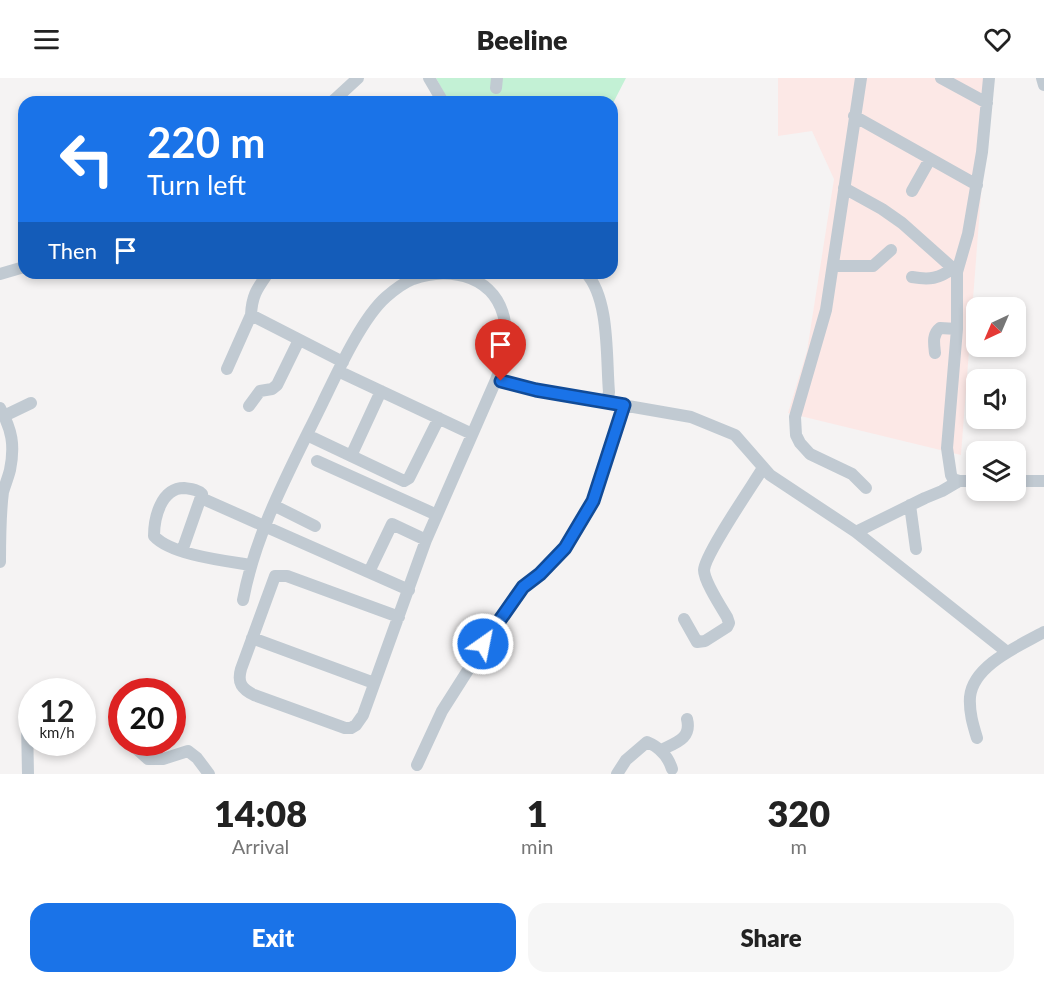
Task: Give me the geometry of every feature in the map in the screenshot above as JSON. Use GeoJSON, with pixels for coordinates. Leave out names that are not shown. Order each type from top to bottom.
{"type":"FeatureCollection","features":[{"type":"Feature","properties":{"kind":"street"},"geometry":{"type":"LineString","coordinates":[[338,96],[358,78]]}},
{"type":"Feature","properties":{"kind":"street"},"geometry":{"type":"LineString","coordinates":[[429,78],[440,96]]}},
{"type":"Feature","properties":{"kind":"street"},"geometry":{"type":"LineString","coordinates":[[861,78],[826,310],[795,417],[796,435],[810,454],[852,474],[866,488]]}},
{"type":"Feature","properties":{"kind":"street"},"geometry":{"type":"LineString","coordinates":[[941,78],[987,103]]}},
{"type":"Feature","properties":{"kind":"street"},"geometry":{"type":"LineString","coordinates":[[966,482],[953,479],[947,448],[957,329],[955,270],[968,234],[977,185],[989,78]]}},
{"type":"Feature","properties":{"kind":"street"},"geometry":{"type":"LineString","coordinates":[[1042,78],[1044,85]]}},
{"type":"Feature","properties":{"kind":"street"},"geometry":{"type":"LineString","coordinates":[[854,116],[977,185]]}},
{"type":"Feature","properties":{"kind":"street"},"geometry":{"type":"LineString","coordinates":[[912,191],[930,159]]}},
{"type":"Feature","properties":{"kind":"street"},"geometry":{"type":"LineString","coordinates":[[844,188],[882,208],[955,270]]}},
{"type":"Feature","properties":{"kind":"street"},"geometry":{"type":"LineString","coordinates":[[833,266],[873,266],[891,250]]}},
{"type":"Feature","properties":{"kind":"street"},"geometry":{"type":"LineString","coordinates":[[0,274],[18,269]]}},
{"type":"Feature","properties":{"kind":"street"},"geometry":{"type":"LineString","coordinates":[[912,277],[931,279],[955,270]]}},
{"type":"Feature","properties":{"kind":"street"},"geometry":{"type":"LineString","coordinates":[[227,369],[251,315],[252,299],[264,279]]}},
{"type":"Feature","properties":{"kind":"street"},"geometry":{"type":"LineString","coordinates":[[243,600],[265,527],[340,366],[384,299],[411,279]]}},
{"type":"Feature","properties":{"kind":"street"},"geometry":{"type":"LineString","coordinates":[[399,617],[278,575],[272,582],[239,678],[244,689],[254,695],[345,728],[351,728],[361,720],[409,590],[426,540],[496,380],[507,349],[504,317],[499,302],[492,292],[473,279]]}},
{"type":"Feature","properties":{"kind":"street"},"geometry":{"type":"LineString","coordinates":[[590,279],[597,291],[603,312],[609,392],[607,402]]}},
{"type":"Feature","properties":{"kind":"street"},"geometry":{"type":"LineString","coordinates":[[251,315],[299,340],[381,391],[472,434]]}},
{"type":"Feature","properties":{"kind":"street"},"geometry":{"type":"LineString","coordinates":[[935,353],[936,331],[940,328],[957,329]]}},
{"type":"Feature","properties":{"kind":"street"},"geometry":{"type":"LineString","coordinates":[[249,406],[260,391],[272,389],[277,385],[299,340]]}},
{"type":"Feature","properties":{"kind":"street"},"geometry":{"type":"LineString","coordinates":[[496,380],[536,390],[691,417],[735,435],[770,475],[855,532],[1007,652]]}},
{"type":"Feature","properties":{"kind":"street"},"geometry":{"type":"LineString","coordinates":[[351,456],[381,391]]}},
{"type":"Feature","properties":{"kind":"street"},"geometry":{"type":"LineString","coordinates":[[0,562],[0,518],[3,491],[12,458],[12,431],[2,412],[31,403]]}},
{"type":"Feature","properties":{"kind":"street"},"geometry":{"type":"LineString","coordinates":[[417,765],[442,711],[505,612],[523,587],[540,574],[565,548],[593,501],[624,405]]}},
{"type":"Feature","properties":{"kind":"street"},"geometry":{"type":"LineString","coordinates":[[307,435],[404,481],[408,480],[439,418]]}},
{"type":"Feature","properties":{"kind":"street"},"geometry":{"type":"LineString","coordinates":[[317,461],[437,515]]}},
{"type":"Feature","properties":{"kind":"street"},"geometry":{"type":"LineString","coordinates":[[684,619],[697,642],[727,627],[729,623],[727,617],[704,570],[711,553],[763,468]]}},
{"type":"Feature","properties":{"kind":"street"},"geometry":{"type":"LineString","coordinates":[[1026,482],[1044,481]]}},
{"type":"Feature","properties":{"kind":"street"},"geometry":{"type":"LineString","coordinates":[[855,532],[959,482]]}},
{"type":"Feature","properties":{"kind":"street"},"geometry":{"type":"LineString","coordinates":[[183,551],[202,494],[189,488],[180,488],[171,492],[159,507],[154,536],[159,542],[183,551],[206,558],[252,566]]}},
{"type":"Feature","properties":{"kind":"street"},"geometry":{"type":"LineString","coordinates":[[201,498],[409,590]]}},
{"type":"Feature","properties":{"kind":"street"},"geometry":{"type":"LineString","coordinates":[[275,506],[315,526]]}},
{"type":"Feature","properties":{"kind":"street"},"geometry":{"type":"LineString","coordinates":[[910,506],[916,549]]}},
{"type":"Feature","properties":{"kind":"street"},"geometry":{"type":"LineString","coordinates":[[369,572],[392,524],[426,540]]}},
{"type":"Feature","properties":{"kind":"street"},"geometry":{"type":"LineString","coordinates":[[977,738],[970,713],[970,695],[975,683],[993,662],[1044,632]]}},
{"type":"Feature","properties":{"kind":"street"},"geometry":{"type":"LineString","coordinates":[[252,638],[374,683]]}},
{"type":"Feature","properties":{"kind":"street"},"geometry":{"type":"LineString","coordinates":[[660,750],[687,735],[687,719]]}},
{"type":"Feature","properties":{"kind":"street"},"geometry":{"type":"LineString","coordinates":[[617,774],[626,760],[645,742],[649,742],[660,750],[670,761],[672,769]]}},
{"type":"Feature","properties":{"kind":"street"},"geometry":{"type":"LineString","coordinates":[[186,752],[197,758],[209,774]]}},
{"type":"Feature","properties":{"kind":"street"},"geometry":{"type":"LineString","coordinates":[[28,756],[28,774]]}},
{"type":"Feature","properties":{"kind":"street"},"geometry":{"type":"LineString","coordinates":[[145,756],[148,759],[163,759],[172,756]]}},
{"type":"Feature","properties":{"kind":"shaded area"},"geometry":{"type":"Polygon","coordinates":[[[778,78],[990,78],[973,297],[966,297],[966,357],[969,357],[961,455],[788,413],[807,351],[834,179],[812,131],[778,136],[778,78]]]}},
{"type":"Feature","properties":{"kind":"green space"},"geometry":{"type":"Polygon","coordinates":[[[436,78],[626,78],[617,96],[446,96],[436,78]]]}},
{"type":"Feature","properties":{"kind":"route"},"geometry":{"type":"LineString","coordinates":[[483,644],[523,587],[540,574],[565,548],[593,501],[624,405],[536,390],[501,381]]}}]}
